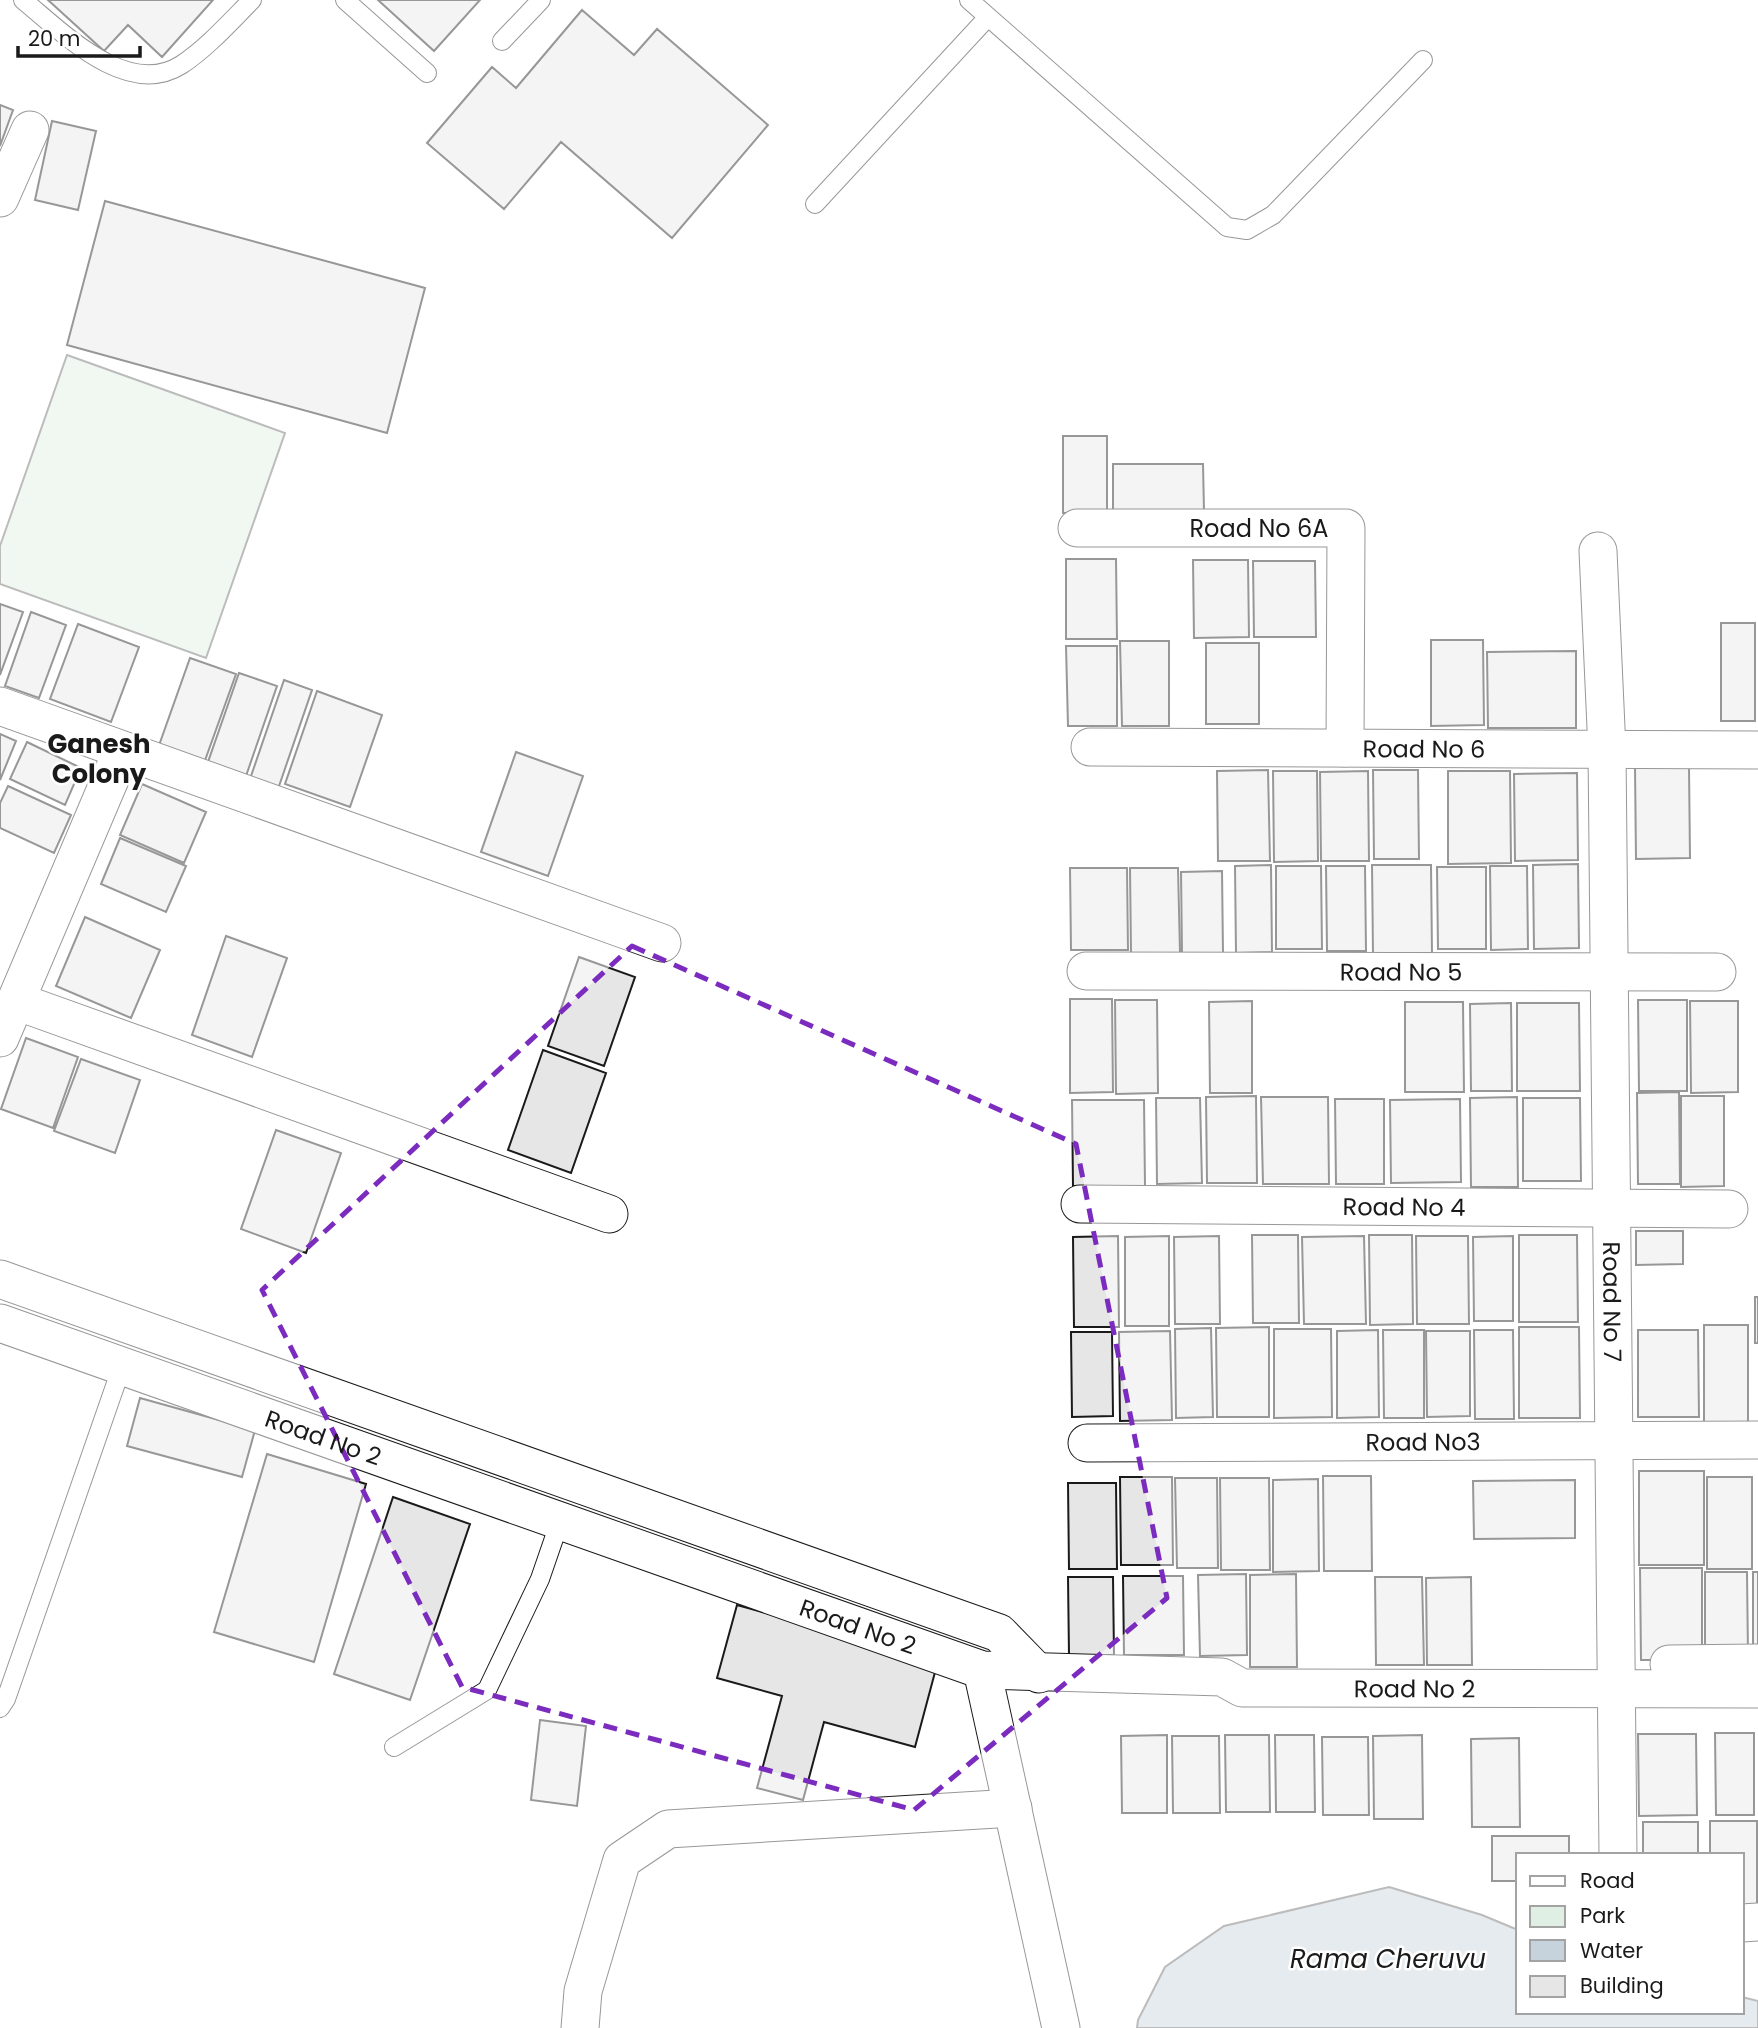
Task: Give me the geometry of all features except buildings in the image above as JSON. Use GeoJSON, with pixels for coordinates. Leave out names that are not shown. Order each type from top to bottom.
{"type":"FeatureCollection","features":[{"type":"Feature","properties":{"kind":"street"},"geometry":{"type":"LineString","coordinates":[[0,198],[30,130]]}},
{"type":"Feature","properties":{"kind":"street","name":"Road No 6A"},"geometry":{"type":"LineString","coordinates":[[1077,528],[1346,528],[1345,748]]}},
{"type":"Feature","properties":{"kind":"street","name":"Road No 7"},"geometry":{"type":"LineString","coordinates":[[1598,551],[1607,750],[1618,1853]]}},
{"type":"Feature","properties":{"kind":"street"},"geometry":{"type":"LineString","coordinates":[[0,706],[662,943]]}},
{"type":"Feature","properties":{"kind":"street","name":"Road No 6"},"geometry":{"type":"LineString","coordinates":[[1090,747],[1758,750]]}},
{"type":"Feature","properties":{"kind":"street"},"geometry":{"type":"LineString","coordinates":[[0,1038],[122,751]]}},
{"type":"Feature","properties":{"kind":"street","name":"Road No 5"},"geometry":{"type":"LineString","coordinates":[[1086,971],[1717,972]]}},
{"type":"Feature","properties":{"kind":"street"},"geometry":{"type":"LineString","coordinates":[[16,1001],[609,1214]]}},
{"type":"Feature","properties":{"kind":"street","name":"Road No 4"},"geometry":{"type":"LineString","coordinates":[[1080,1204],[1729,1209]]}},
{"type":"Feature","properties":{"kind":"street"},"geometry":{"type":"LineString","coordinates":[[0,1279],[999,1633],[1039,1674]]}},
{"type":"Feature","properties":{"kind":"street","name":"Road No 2"},"geometry":{"type":"LineString","coordinates":[[0,1323],[982,1670],[1039,1674],[1222,1677],[1242,1688],[1617,1677],[1758,1689]]}},
{"type":"Feature","properties":{"kind":"street","name":"Road No3"},"geometry":{"type":"LineString","coordinates":[[1087,1443],[1758,1440]]}},
{"type":"Feature","properties":{"kind":"street"},"geometry":{"type":"LineString","coordinates":[[1617,1677],[1758,1663]]}},
{"type":"Feature","properties":{"kind":"street"},"geometry":{"type":"LineString","coordinates":[[982,1670],[1061,2028]]}},
{"type":"Feature","properties":{"kind":"street"},"geometry":{"type":"LineString","coordinates":[[580,2028],[583,1991],[622,1860],[668,1829],[1013,1808]]}},
{"type":"Feature","properties":{"kind":"lane"},"geometry":{"type":"LineString","coordinates":[[23,0],[92,56],[125,70],[153,75],[179,66],[252,0]]}},
{"type":"Feature","properties":{"kind":"lane"},"geometry":{"type":"LineString","coordinates":[[345,0],[428,73]]}},
{"type":"Feature","properties":{"kind":"lane"},"geometry":{"type":"LineString","coordinates":[[502,41],[541,0]]}},
{"type":"Feature","properties":{"kind":"lane"},"geometry":{"type":"LineString","coordinates":[[969,0],[1227,227],[1247,230],[1273,215],[1423,60]]}},
{"type":"Feature","properties":{"kind":"lane"},"geometry":{"type":"LineString","coordinates":[[816,204],[988,17]]}},
{"type":"Feature","properties":{"kind":"lane"},"geometry":{"type":"LineString","coordinates":[[0,1708],[6,1699],[122,1366]]}},
{"type":"Feature","properties":{"kind":"lane"},"geometry":{"type":"LineString","coordinates":[[394,1747],[487,1690],[540,1579],[560,1521]]}},
{"type":"Feature","properties":{"kind":"highlighted area"},"geometry":{"type":"Polygon","coordinates":[[[632,946],[1076,1144],[1167,1598],[914,1810],[462,1687],[262,1290],[632,946]]]}},
{"type":"Feature","properties":{"kind":"green space"},"geometry":{"type":"Polygon","coordinates":[[[67,355],[285,433],[206,658],[0,584],[0,546],[67,355]]]}},
{"type":"Feature","properties":{"kind":"water","name":"Rama Cheruvu"},"geometry":{"type":"Polygon","coordinates":[[[1389,1887],[1482,1915],[1516,1929],[1516,2014],[1744,2014],[1744,1998],[1758,2001],[1758,2028],[1137,2028],[1138,2020],[1165,1967],[1224,1926],[1389,1887]]]}},
{"type":"Feature","properties":{"kind":"district","name":"Ganesh Colony"},"geometry":{"type":"Point","coordinates":[99,759]}}]}
